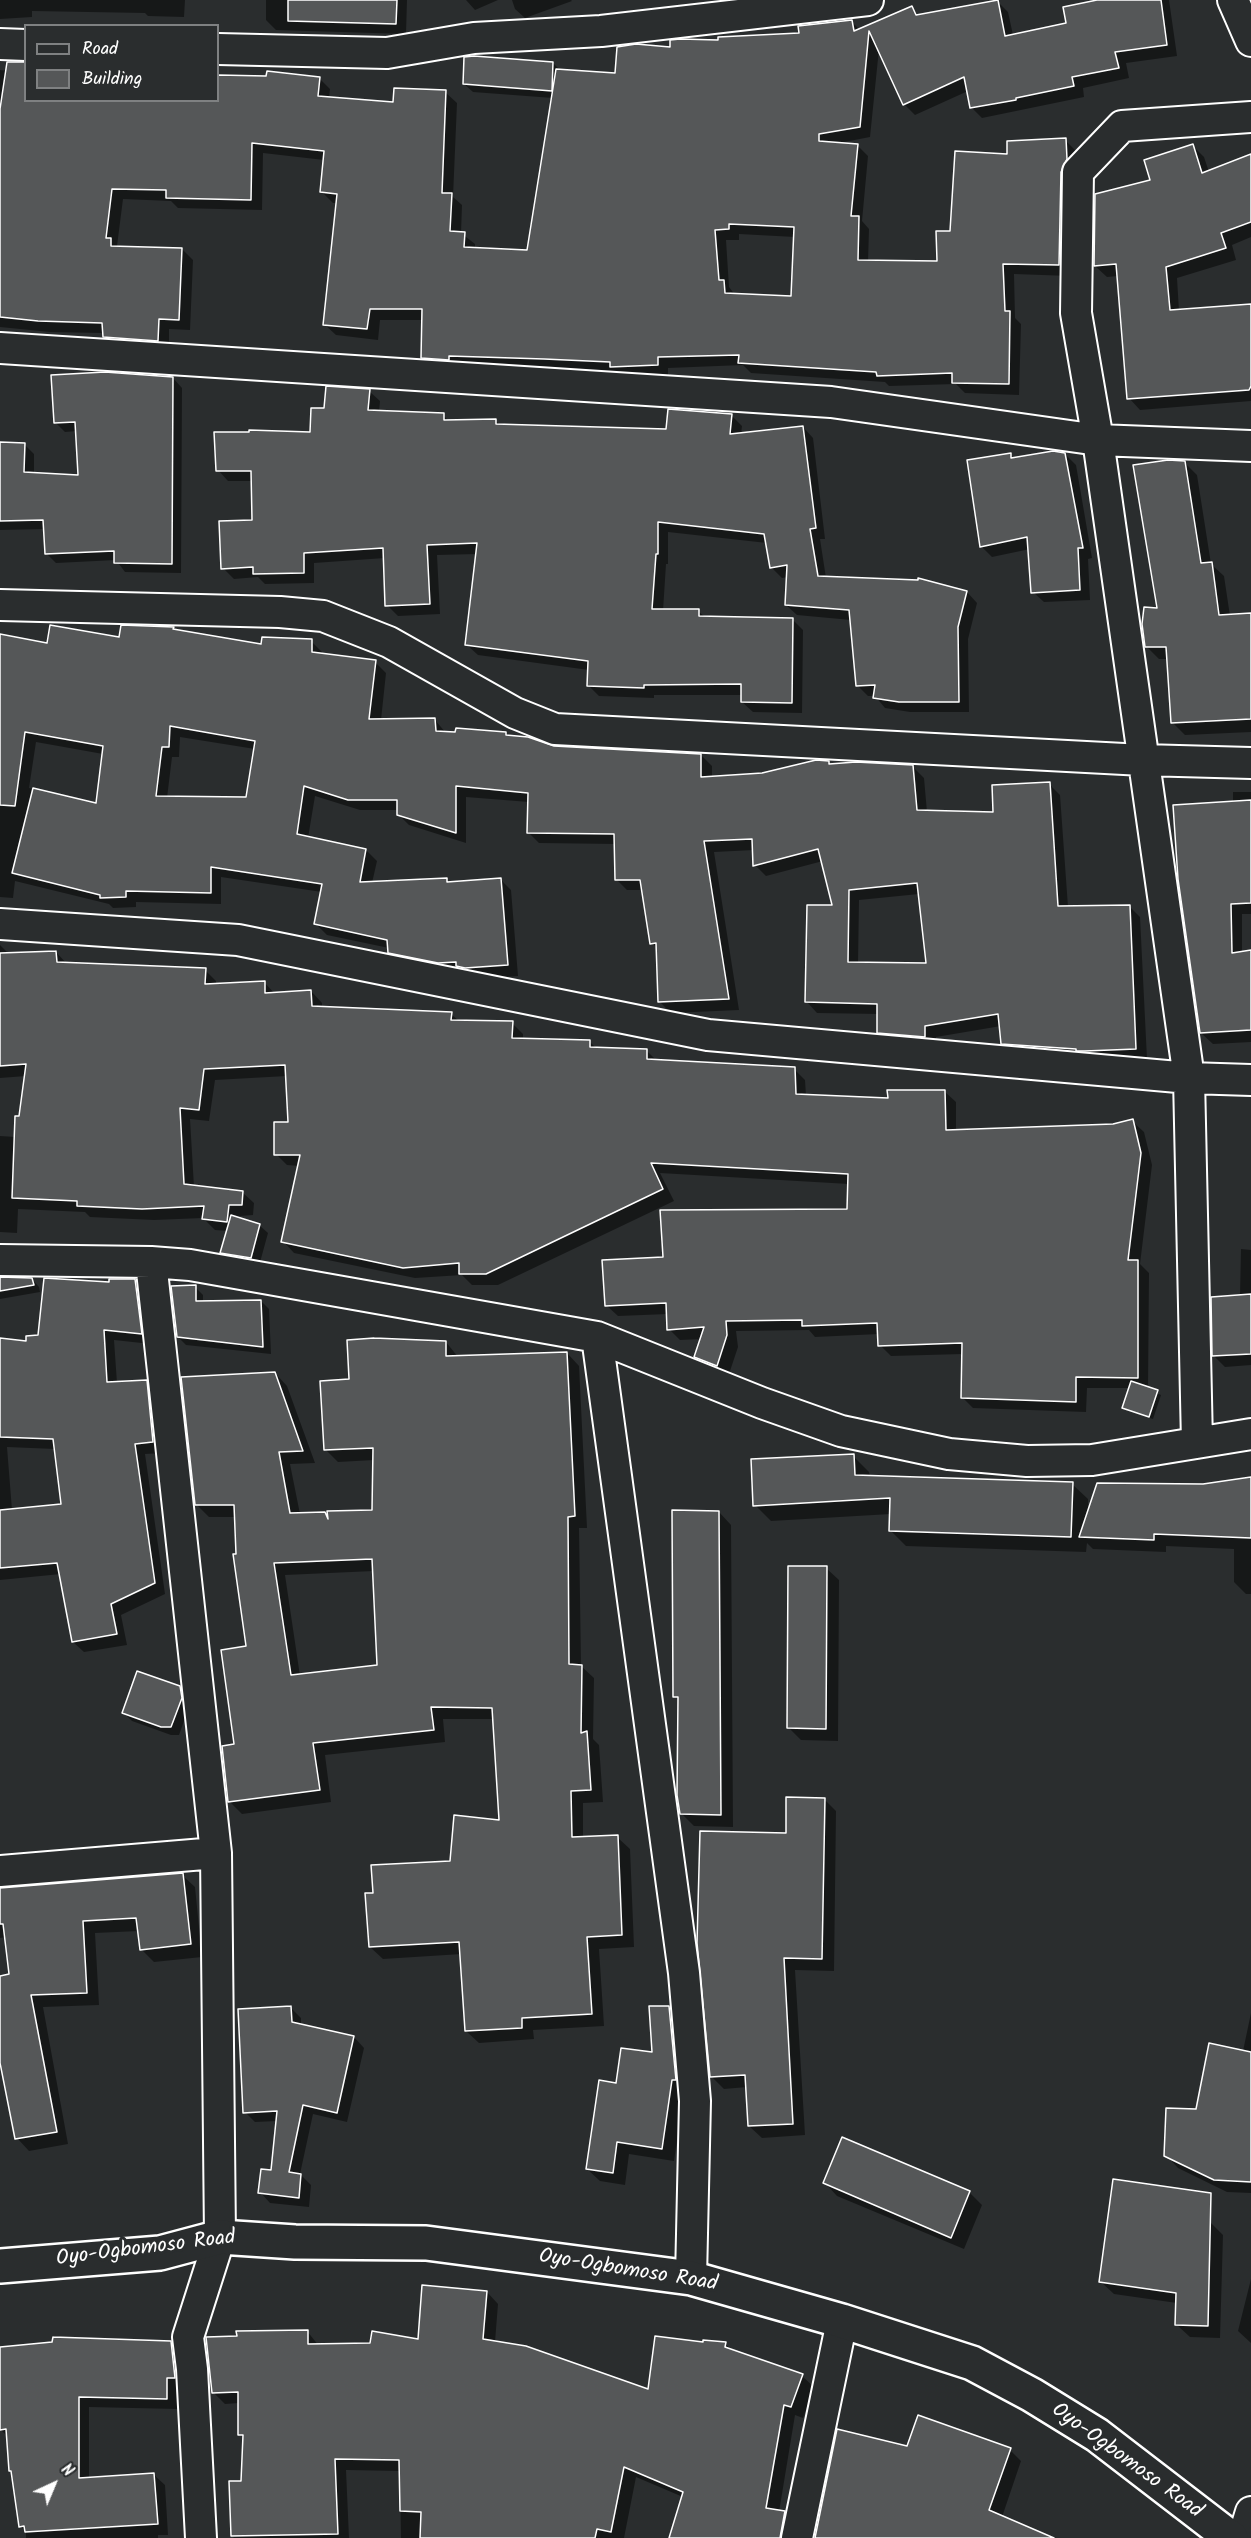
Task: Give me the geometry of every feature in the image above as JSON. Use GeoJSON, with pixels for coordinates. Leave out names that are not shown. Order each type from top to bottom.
{"type":"FeatureCollection","features":[{"type":"Feature","properties":{"kind":"highway","name":"Oyo-Ogbomoso Road"},"geometry":{"type":"LineString","coordinates":[[0,2266],[160,2253],[220,2237],[295,2242],[426,2243],[691,2278],[842,2321],[972,2363],[1032,2395],[1097,2435],[1231,2538]]}},
{"type":"Feature","properties":{"kind":"street"},"geometry":{"type":"LineString","coordinates":[[219,49],[387,53],[474,38],[601,31],[868,0]]}},
{"type":"Feature","properties":{"kind":"street"},"geometry":{"type":"LineString","coordinates":[[1233,0],[1251,41]]}},
{"type":"Feature","properties":{"kind":"street"},"geometry":{"type":"LineString","coordinates":[[0,44],[24,45]]}},
{"type":"Feature","properties":{"kind":"street"},"geometry":{"type":"LineString","coordinates":[[1197,1443],[1189,1078],[1098,440],[1076,313],[1078,172],[1122,126],[1251,117]]}},
{"type":"Feature","properties":{"kind":"street"},"geometry":{"type":"LineString","coordinates":[[0,348],[382,371],[831,402],[1098,440],[1251,446]]}},
{"type":"Feature","properties":{"kind":"street"},"geometry":{"type":"LineString","coordinates":[[0,605],[280,612],[323,616],[389,642],[515,713],[555,729],[1143,760],[1251,763]]}},
{"type":"Feature","properties":{"kind":"street"},"geometry":{"type":"LineString","coordinates":[[0,924],[238,940],[708,1035],[1189,1078],[1251,1080]]}},
{"type":"Feature","properties":{"kind":"street"},"geometry":{"type":"LineString","coordinates":[[0,1260],[151,1262],[190,1265],[597,1337],[841,1431],[949,1454],[1028,1461],[1092,1460],[1251,1434]]}},
{"type":"Feature","properties":{"kind":"street"},"geometry":{"type":"LineString","coordinates":[[151,1262],[216,1853],[220,2237],[188,2337],[192,2369],[201,2538]]}},
{"type":"Feature","properties":{"kind":"street"},"geometry":{"type":"LineString","coordinates":[[597,1337],[684,1973],[695,2101],[691,2278]]}},
{"type":"Feature","properties":{"kind":"street"},"geometry":{"type":"LineString","coordinates":[[0,1870],[216,1853]]}},
{"type":"Feature","properties":{"kind":"street"},"geometry":{"type":"LineString","coordinates":[[797,2538],[842,2321]]}},
{"type":"Feature","properties":{"kind":"street"},"geometry":{"type":"LineString","coordinates":[[1243,2538],[1251,2512]]}},
{"type":"Feature","properties":{"kind":"building"},"geometry":{"type":"Polygon","coordinates":[[[288,0],[397,0],[396,24],[288,21],[288,0]]]}},
{"type":"Feature","properties":{"kind":"building"},"geometry":{"type":"Polygon","coordinates":[[[998,0],[1005,36],[1066,23],[1063,7],[1097,0],[1161,0],[1167,45],[1115,52],[1119,68],[1072,77],[1074,86],[970,108],[964,77],[903,105],[869,31],[860,127],[819,134],[819,141],[858,144],[851,216],[859,216],[858,260],[937,261],[936,231],[950,231],[955,151],[1007,154],[1007,141],[1066,138],[1067,159],[1061,172],[1059,265],[1003,264],[1005,311],[1010,311],[1009,384],[952,383],[952,373],[877,376],[876,372],[738,363],[739,355],[658,357],[658,365],[610,367],[610,362],[449,356],[449,360],[421,358],[422,309],[370,309],[367,329],[323,325],[337,194],[320,192],[324,151],[252,143],[251,200],[166,198],[166,190],[112,189],[106,238],[111,238],[111,246],[182,248],[179,320],[159,319],[158,341],[103,337],[102,323],[0,317],[0,109],[7,62],[24,62],[24,102],[219,102],[219,75],[266,76],[267,71],[320,77],[318,96],[393,102],[394,88],[446,90],[442,193],[452,193],[450,231],[465,232],[464,247],[527,250],[556,69],[615,73],[617,47],[636,44],[670,47],[670,40],[718,40],[718,37],[799,33],[798,26],[852,20],[854,31],[912,6],[916,15],[998,0]],[[729,224],[729,229],[715,230],[719,280],[724,280],[725,293],[791,296],[794,227],[729,224]]]}},
{"type":"Feature","properties":{"kind":"building"},"geometry":{"type":"Polygon","coordinates":[[[464,57],[553,62],[552,91],[463,84],[464,57]]]}},
{"type":"Feature","properties":{"kind":"building"},"geometry":{"type":"Polygon","coordinates":[[[1193,144],[1202,173],[1251,154],[1251,222],[1221,233],[1226,248],[1166,267],[1170,310],[1251,304],[1251,386],[1249,390],[1127,399],[1116,264],[1094,266],[1095,194],[1150,180],[1144,160],[1193,144]]]}},
{"type":"Feature","properties":{"kind":"building"},"geometry":{"type":"Polygon","coordinates":[[[105,372],[173,377],[172,564],[114,563],[114,551],[45,554],[43,520],[0,521],[0,442],[25,443],[24,472],[78,475],[75,422],[54,423],[51,375],[105,372]]]}},
{"type":"Feature","properties":{"kind":"building"},"geometry":{"type":"Polygon","coordinates":[[[326,386],[370,389],[368,410],[444,413],[444,420],[496,419],[496,424],[666,429],[668,409],[732,414],[730,434],[803,426],[816,528],[810,529],[818,576],[918,580],[918,578],[967,591],[958,627],[959,702],[899,702],[873,698],[875,685],[856,686],[849,610],[785,605],[787,565],[770,568],[764,534],[658,522],[658,554],[656,554],[652,609],[699,609],[699,616],[793,618],[792,703],[741,702],[741,684],[644,685],[644,688],[587,686],[588,661],[465,645],[477,543],[427,545],[430,604],[385,606],[383,548],[304,553],[304,573],[253,574],[253,567],[221,569],[219,521],[252,520],[251,471],[216,471],[214,432],[249,432],[249,430],[310,432],[311,408],[324,408],[326,386]]]}},
{"type":"Feature","properties":{"kind":"building"},"geometry":{"type":"Polygon","coordinates":[[[1053,451],[1065,453],[1083,548],[1078,548],[1080,590],[1031,593],[1027,537],[980,547],[967,460],[1011,453],[1011,458],[1053,451]]]}},
{"type":"Feature","properties":{"kind":"building"},"geometry":{"type":"Polygon","coordinates":[[[1168,460],[1185,461],[1201,563],[1212,562],[1219,615],[1251,613],[1251,719],[1171,723],[1166,647],[1145,647],[1142,624],[1144,607],[1157,608],[1133,465],[1168,460]]]}},
{"type":"Feature","properties":{"kind":"building"},"geometry":{"type":"Polygon","coordinates":[[[50,625],[119,637],[121,625],[174,627],[173,629],[261,644],[262,637],[312,639],[312,652],[376,660],[369,719],[435,718],[436,731],[455,732],[456,728],[506,732],[506,735],[528,737],[554,746],[701,754],[701,777],[762,773],[816,760],[829,761],[829,764],[856,762],[913,765],[917,810],[993,812],[992,785],[1050,782],[1058,906],[1130,905],[1136,1049],[1076,1051],[1076,1049],[1001,1044],[998,1014],[925,1026],[925,1037],[877,1033],[877,1004],[805,1002],[807,905],[832,905],[818,849],[753,866],[752,839],[704,841],[729,999],[658,1002],[656,943],[650,944],[640,880],[615,880],[614,834],[527,833],[528,793],[456,786],[456,833],[397,815],[397,800],[348,800],[304,786],[297,834],[366,849],[360,882],[447,878],[447,882],[501,878],[508,965],[465,968],[456,966],[456,962],[438,963],[388,953],[387,940],[314,924],[322,884],[211,867],[211,893],[126,891],[126,897],[100,898],[100,895],[12,873],[33,788],[96,803],[103,746],[25,732],[15,806],[0,805],[0,634],[47,643],[50,625]],[[170,726],[169,747],[162,747],[156,796],[246,797],[255,741],[170,726]],[[917,883],[849,890],[848,962],[926,963],[917,883]]]}},
{"type":"Feature","properties":{"kind":"building"},"geometry":{"type":"Polygon","coordinates":[[[1251,800],[1251,903],[1231,904],[1232,953],[1251,950],[1251,1030],[1200,1033],[1178,879],[1173,805],[1251,800]]]}},
{"type":"Feature","properties":{"kind":"building"},"geometry":{"type":"Polygon","coordinates":[[[56,951],[57,962],[206,968],[205,984],[265,981],[265,993],[311,990],[312,1006],[452,1012],[451,1020],[513,1021],[512,1038],[590,1040],[590,1047],[647,1049],[647,1059],[795,1067],[796,1094],[888,1098],[887,1090],[945,1090],[946,1130],[1113,1124],[1133,1119],[1141,1153],[1128,1260],[1138,1260],[1138,1378],[1076,1377],[1076,1402],[961,1398],[962,1343],[878,1346],[877,1323],[802,1326],[802,1320],[726,1321],[727,1335],[717,1366],[694,1357],[704,1327],[667,1330],[666,1303],[605,1306],[602,1260],[663,1257],[660,1210],[847,1209],[848,1174],[651,1163],[663,1189],[486,1274],[459,1274],[459,1263],[403,1268],[281,1242],[300,1155],[274,1155],[274,1122],[288,1122],[285,1065],[204,1069],[199,1110],[180,1108],[184,1184],[243,1191],[242,1205],[229,1205],[227,1222],[202,1219],[204,1206],[142,1209],[77,1206],[77,1201],[12,1198],[15,1116],[19,1116],[26,1064],[0,1066],[0,953],[56,951]]]}},
{"type":"Feature","properties":{"kind":"building"},"geometry":{"type":"Polygon","coordinates":[[[231,1215],[260,1224],[251,1258],[220,1253],[231,1215]]]}},
{"type":"Feature","properties":{"kind":"building"},"geometry":{"type":"Polygon","coordinates":[[[0,1277],[32,1278],[34,1285],[0,1291],[0,1277]]]}},
{"type":"Feature","properties":{"kind":"building"},"geometry":{"type":"Polygon","coordinates":[[[44,1278],[109,1282],[109,1279],[135,1279],[142,1334],[104,1330],[107,1382],[147,1380],[153,1442],[135,1444],[155,1583],[111,1604],[117,1634],[72,1642],[57,1563],[0,1568],[0,1510],[61,1504],[53,1439],[0,1437],[0,1338],[26,1341],[26,1336],[38,1335],[44,1278]]]}},
{"type":"Feature","properties":{"kind":"building"},"geometry":{"type":"Polygon","coordinates":[[[196,1285],[196,1301],[261,1300],[263,1347],[177,1337],[171,1286],[196,1285]]]}},
{"type":"Feature","properties":{"kind":"building"},"geometry":{"type":"Polygon","coordinates":[[[1251,1294],[1251,1354],[1212,1356],[1211,1297],[1251,1294]]]}},
{"type":"Feature","properties":{"kind":"building"},"geometry":{"type":"Polygon","coordinates":[[[374,1338],[446,1341],[446,1356],[567,1352],[575,1516],[568,1517],[569,1664],[582,1665],[581,1733],[587,1731],[591,1790],[571,1791],[572,1837],[618,1835],[622,1935],[587,1937],[592,2014],[522,2018],[522,2028],[465,2031],[459,1942],[369,1947],[365,1893],[373,1893],[371,1865],[450,1861],[454,1815],[499,1820],[492,1708],[431,1707],[434,1730],[313,1743],[320,1790],[228,1802],[222,1746],[234,1744],[221,1650],[246,1646],[233,1554],[236,1554],[234,1505],[195,1505],[181,1377],[275,1372],[303,1451],[279,1452],[290,1513],[325,1512],[328,1519],[327,1511],[372,1510],[373,1448],[324,1450],[320,1381],[349,1379],[347,1340],[374,1338]],[[372,1559],[274,1563],[291,1675],[377,1665],[372,1559]]]}},
{"type":"Feature","properties":{"kind":"building"},"geometry":{"type":"Polygon","coordinates":[[[1131,1381],[1158,1390],[1149,1417],[1122,1408],[1131,1381]]]}},
{"type":"Feature","properties":{"kind":"building"},"geometry":{"type":"Polygon","coordinates":[[[854,1454],[855,1475],[1073,1482],[1071,1537],[889,1531],[890,1498],[753,1506],[751,1459],[854,1454]]]}},
{"type":"Feature","properties":{"kind":"building"},"geometry":{"type":"Polygon","coordinates":[[[1251,1477],[1251,1538],[1154,1534],[1154,1540],[1079,1537],[1097,1483],[1203,1484],[1251,1477]]]}},
{"type":"Feature","properties":{"kind":"building"},"geometry":{"type":"Polygon","coordinates":[[[672,1510],[719,1511],[721,1815],[680,1814],[677,1795],[678,1697],[673,1697],[672,1510]]]}},
{"type":"Feature","properties":{"kind":"building"},"geometry":{"type":"Polygon","coordinates":[[[788,1566],[827,1566],[826,1729],[787,1728],[788,1566]]]}},
{"type":"Feature","properties":{"kind":"building"},"geometry":{"type":"Polygon","coordinates":[[[137,1671],[180,1686],[182,1698],[171,1727],[161,1727],[122,1713],[137,1671]]]}},
{"type":"Feature","properties":{"kind":"building"},"geometry":{"type":"Polygon","coordinates":[[[786,1797],[825,1798],[822,1959],[784,1958],[793,2124],[748,2126],[745,2075],[710,2077],[697,1943],[700,1831],[786,1833],[786,1797]]]}},
{"type":"Feature","properties":{"kind":"building"},"geometry":{"type":"Polygon","coordinates":[[[183,1873],[191,1944],[140,1950],[136,1918],[83,1921],[87,1993],[31,1995],[57,2132],[15,2139],[0,2063],[0,1976],[9,1974],[3,1924],[0,1924],[0,1888],[183,1873]]]}},
{"type":"Feature","properties":{"kind":"building"},"geometry":{"type":"Polygon","coordinates":[[[291,2006],[292,2022],[354,2036],[337,2113],[303,2105],[289,2172],[301,2174],[299,2198],[258,2193],[261,2169],[271,2170],[277,2111],[243,2113],[238,2009],[291,2006]]]}},
{"type":"Feature","properties":{"kind":"building"},"geometry":{"type":"Polygon","coordinates":[[[649,2006],[669,2006],[676,2080],[672,2080],[662,2149],[617,2142],[613,2173],[586,2169],[599,2080],[616,2083],[621,2048],[652,2052],[649,2006]]]}},
{"type":"Feature","properties":{"kind":"building"},"geometry":{"type":"Polygon","coordinates":[[[1209,2043],[1251,2052],[1251,2182],[1214,2180],[1164,2156],[1166,2108],[1196,2109],[1209,2043]]]}},
{"type":"Feature","properties":{"kind":"building"},"geometry":{"type":"Polygon","coordinates":[[[842,2137],[970,2191],[951,2238],[823,2183],[842,2137]]]}},
{"type":"Feature","properties":{"kind":"building"},"geometry":{"type":"Polygon","coordinates":[[[1113,2179],[1211,2193],[1208,2326],[1175,2325],[1176,2293],[1099,2282],[1113,2179]]]}},
{"type":"Feature","properties":{"kind":"building"},"geometry":{"type":"Polygon","coordinates":[[[422,2285],[487,2291],[483,2339],[526,2346],[648,2389],[655,2336],[703,2342],[703,2340],[726,2342],[725,2347],[803,2374],[791,2407],[784,2405],[766,2508],[785,2511],[780,2538],[669,2538],[683,2492],[624,2467],[611,2532],[597,2529],[595,2538],[420,2538],[421,2512],[400,2511],[399,2460],[335,2459],[338,2534],[231,2536],[229,2481],[241,2481],[243,2435],[238,2435],[238,2392],[212,2393],[206,2337],[237,2336],[236,2331],[308,2330],[308,2344],[370,2343],[372,2331],[418,2339],[422,2285]]]}},
{"type":"Feature","properties":{"kind":"building"},"geometry":{"type":"Polygon","coordinates":[[[53,2337],[171,2341],[175,2378],[167,2378],[167,2399],[79,2397],[79,2478],[154,2473],[158,2524],[25,2532],[24,2526],[19,2527],[11,2471],[9,2471],[6,2429],[0,2430],[0,2347],[52,2342],[53,2337]]]}},
{"type":"Feature","properties":{"kind":"building"},"geometry":{"type":"Polygon","coordinates":[[[918,2415],[1011,2448],[989,2510],[1054,2538],[815,2538],[837,2429],[907,2446],[918,2415]]]}}]}
